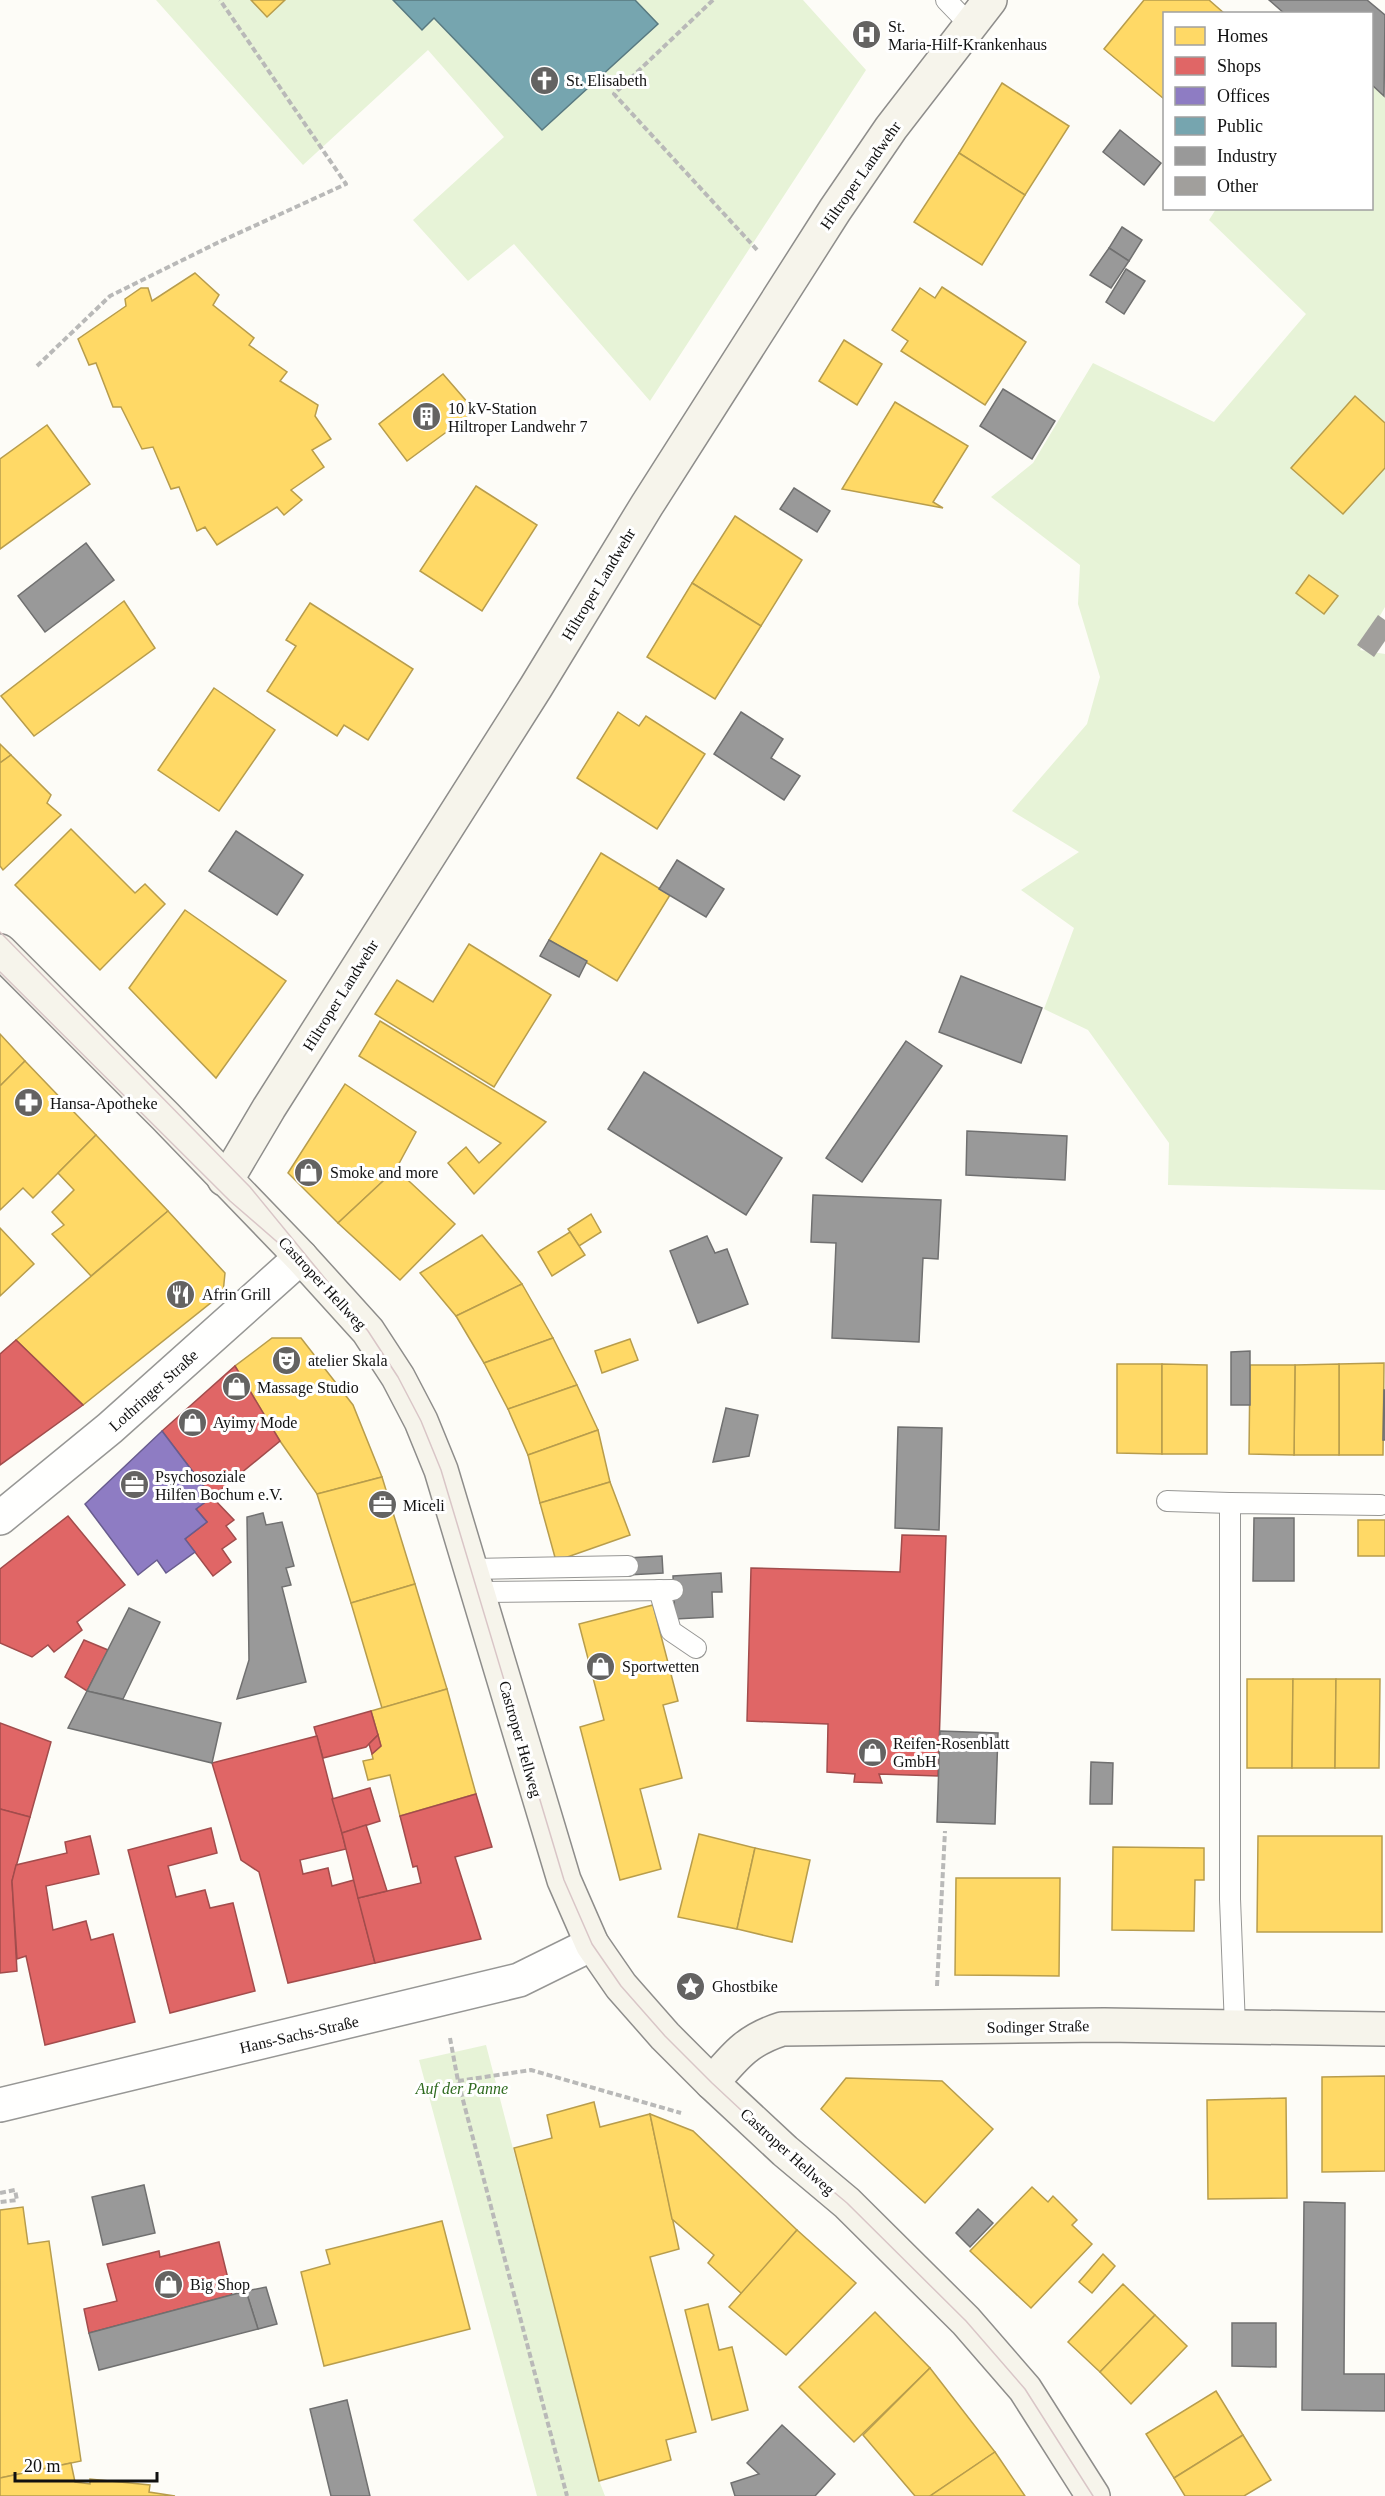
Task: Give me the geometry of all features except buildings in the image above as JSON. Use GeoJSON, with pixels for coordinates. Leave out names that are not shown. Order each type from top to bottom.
{"type":"FeatureCollection","features":[{"type":"Feature","properties":{"kind":"street","name":"Hiltroper Landwehr"},"geometry":{"type":"LineString","coordinates":[[224,1179],[233,1169],[269,1108],[788,283],[891,128],[990,0]]}},
{"type":"Feature","properties":{"kind":"street","name":"Castroper Hellweg"},"geometry":{"type":"LineString","coordinates":[[0,951],[165,1116],[301,1257],[368,1331],[398,1377],[421,1421],[441,1470],[548,1833],[564,1880],[592,1944],[621,1986],[665,2036],[712,2083],[785,2151],[847,2203],[966,2321],[1026,2389],[1093,2496]]}},
{"type":"Feature","properties":{"kind":"street","name":"Lothringer Straße"},"geometry":{"type":"LineString","coordinates":[[0,1518],[110,1428],[301,1257]]}},
{"type":"Feature","properties":{"kind":"street","name":"Hans-Sachs-Straße"},"geometry":{"type":"LineString","coordinates":[[0,2105],[442,2001],[519,1980],[592,1944]]}},
{"type":"Feature","properties":{"kind":"street","name":"Sodinger Straße"},"geometry":{"type":"LineString","coordinates":[[712,2083],[739,2050],[760,2036],[782,2029],[1235,2027],[1385,2029]]}},
{"type":"Feature","properties":{"kind":"lane"},"geometry":{"type":"LineString","coordinates":[[946,0],[970,25]]}},
{"type":"Feature","properties":{"kind":"lane"},"geometry":{"type":"LineString","coordinates":[[1167,1501],[1380,1505]]}},
{"type":"Feature","properties":{"kind":"lane"},"geometry":{"type":"LineString","coordinates":[[1230,1503],[1230,1899],[1235,2027]]}},
{"type":"Feature","properties":{"kind":"lane"},"geometry":{"type":"LineString","coordinates":[[475,1580],[628,1566]]}},
{"type":"Feature","properties":{"kind":"lane"},"geometry":{"type":"LineString","coordinates":[[475,1580],[666,1590],[671,1631],[696,1648]]}},
{"type":"Feature","properties":{"kind":"path"},"geometry":{"type":"LineString","coordinates":[[37,366],[110,296],[217,243],[346,184],[220,0]]}},
{"type":"Feature","properties":{"kind":"path"},"geometry":{"type":"LineString","coordinates":[[713,0],[614,94],[788,283]]}},
{"type":"Feature","properties":{"kind":"path"},"geometry":{"type":"LineString","coordinates":[[935,2028],[945,1831]]}},
{"type":"Feature","properties":{"kind":"path"},"geometry":{"type":"LineString","coordinates":[[442,2001],[458,2081],[567,2496]]}},
{"type":"Feature","properties":{"kind":"path"},"geometry":{"type":"LineString","coordinates":[[458,2081],[531,2070],[687,2114]]}},
{"type":"Feature","properties":{"kind":"path"},"geometry":{"type":"LineString","coordinates":[[0,2193],[15,2190],[17,2200],[0,2202]]}},
{"type":"Feature","properties":{"kind":"green space"},"geometry":{"type":"Polygon","coordinates":[[[156,0],[803,0],[866,70],[650,401],[514,244],[468,281],[413,220],[504,137],[428,50],[303,165],[156,0]]]}},
{"type":"Feature","properties":{"kind":"green space"},"geometry":{"type":"Polygon","coordinates":[[[1373,86],[1385,97],[1385,607],[1360,650],[1385,654],[1385,1190],[1168,1185],[1169,1143],[1088,1030],[1044,1009],[1074,928],[1021,890],[1079,852],[1012,811],[1087,724],[1100,677],[1078,604],[1080,565],[991,497],[1033,463],[1093,363],[1214,422],[1306,314],[1209,220],[1215,210],[1373,210],[1373,86]]]}},
{"type":"Feature","properties":{"kind":"green space","name":"Auf der Panne"},"geometry":{"type":"Polygon","coordinates":[[[486,2045],[605,2496],[537,2496],[419,2060],[486,2045]]]}},
{"type":"Feature","properties":{"kind":"tram line"},"geometry":{"type":"LineString","coordinates":[[0,932],[250,1187],[368,1331],[398,1377],[421,1421],[441,1470],[564,1880],[592,1944],[621,1986],[665,2036],[712,2083],[785,2151],[847,2203],[966,2321],[1025,2389],[1093,2496]]}},
{"type":"Feature","properties":{"kind":"tram line"},"geometry":{"type":"LineString","coordinates":[[0,972],[230,1201],[306,1267]]}},
{"type":"Feature","properties":{"kind":"place","name":"St. Maria-Hilf-Krankenhaus"},"geometry":{"type":"Point","coordinates":[867,35]}},
{"type":"Feature","properties":{"kind":"place","name":"St. Elisabeth"},"geometry":{"type":"Point","coordinates":[545,80]}},
{"type":"Feature","properties":{"kind":"place","name":"10 kV-Station Hiltroper Landwehr 7"},"geometry":{"type":"Point","coordinates":[427,417]}},
{"type":"Feature","properties":{"kind":"place","name":"Hansa-Apotheke"},"geometry":{"type":"Point","coordinates":[29,1103]}},
{"type":"Feature","properties":{"kind":"place","name":"Smoke and more"},"geometry":{"type":"Point","coordinates":[309,1172]}},
{"type":"Feature","properties":{"kind":"place","name":"Afrin Grill"},"geometry":{"type":"Point","coordinates":[181,1294]}},
{"type":"Feature","properties":{"kind":"place","name":"atelier Skala"},"geometry":{"type":"Point","coordinates":[287,1360]}},
{"type":"Feature","properties":{"kind":"place","name":"Massage Studio"},"geometry":{"type":"Point","coordinates":[236,1387]}},
{"type":"Feature","properties":{"kind":"place","name":"Ayimy Mode"},"geometry":{"type":"Point","coordinates":[192,1422]}},
{"type":"Feature","properties":{"kind":"place","name":"Psychosoziale Hilfen Bochum e.V."},"geometry":{"type":"Point","coordinates":[134,1485]}},
{"type":"Feature","properties":{"kind":"place","name":"Miceli"},"geometry":{"type":"Point","coordinates":[382,1505]}},
{"type":"Feature","properties":{"kind":"place","name":"Sportwetten"},"geometry":{"type":"Point","coordinates":[601,1666]}},
{"type":"Feature","properties":{"kind":"place","name":"Reifen-Rosenblatt GmbH"},"geometry":{"type":"Point","coordinates":[872,1752]}},
{"type":"Feature","properties":{"kind":"place","name":"Ghostbike"},"geometry":{"type":"Point","coordinates":[691,1986]}},
{"type":"Feature","properties":{"kind":"place","name":"Big Shop"},"geometry":{"type":"Point","coordinates":[169,2284]}}]}
